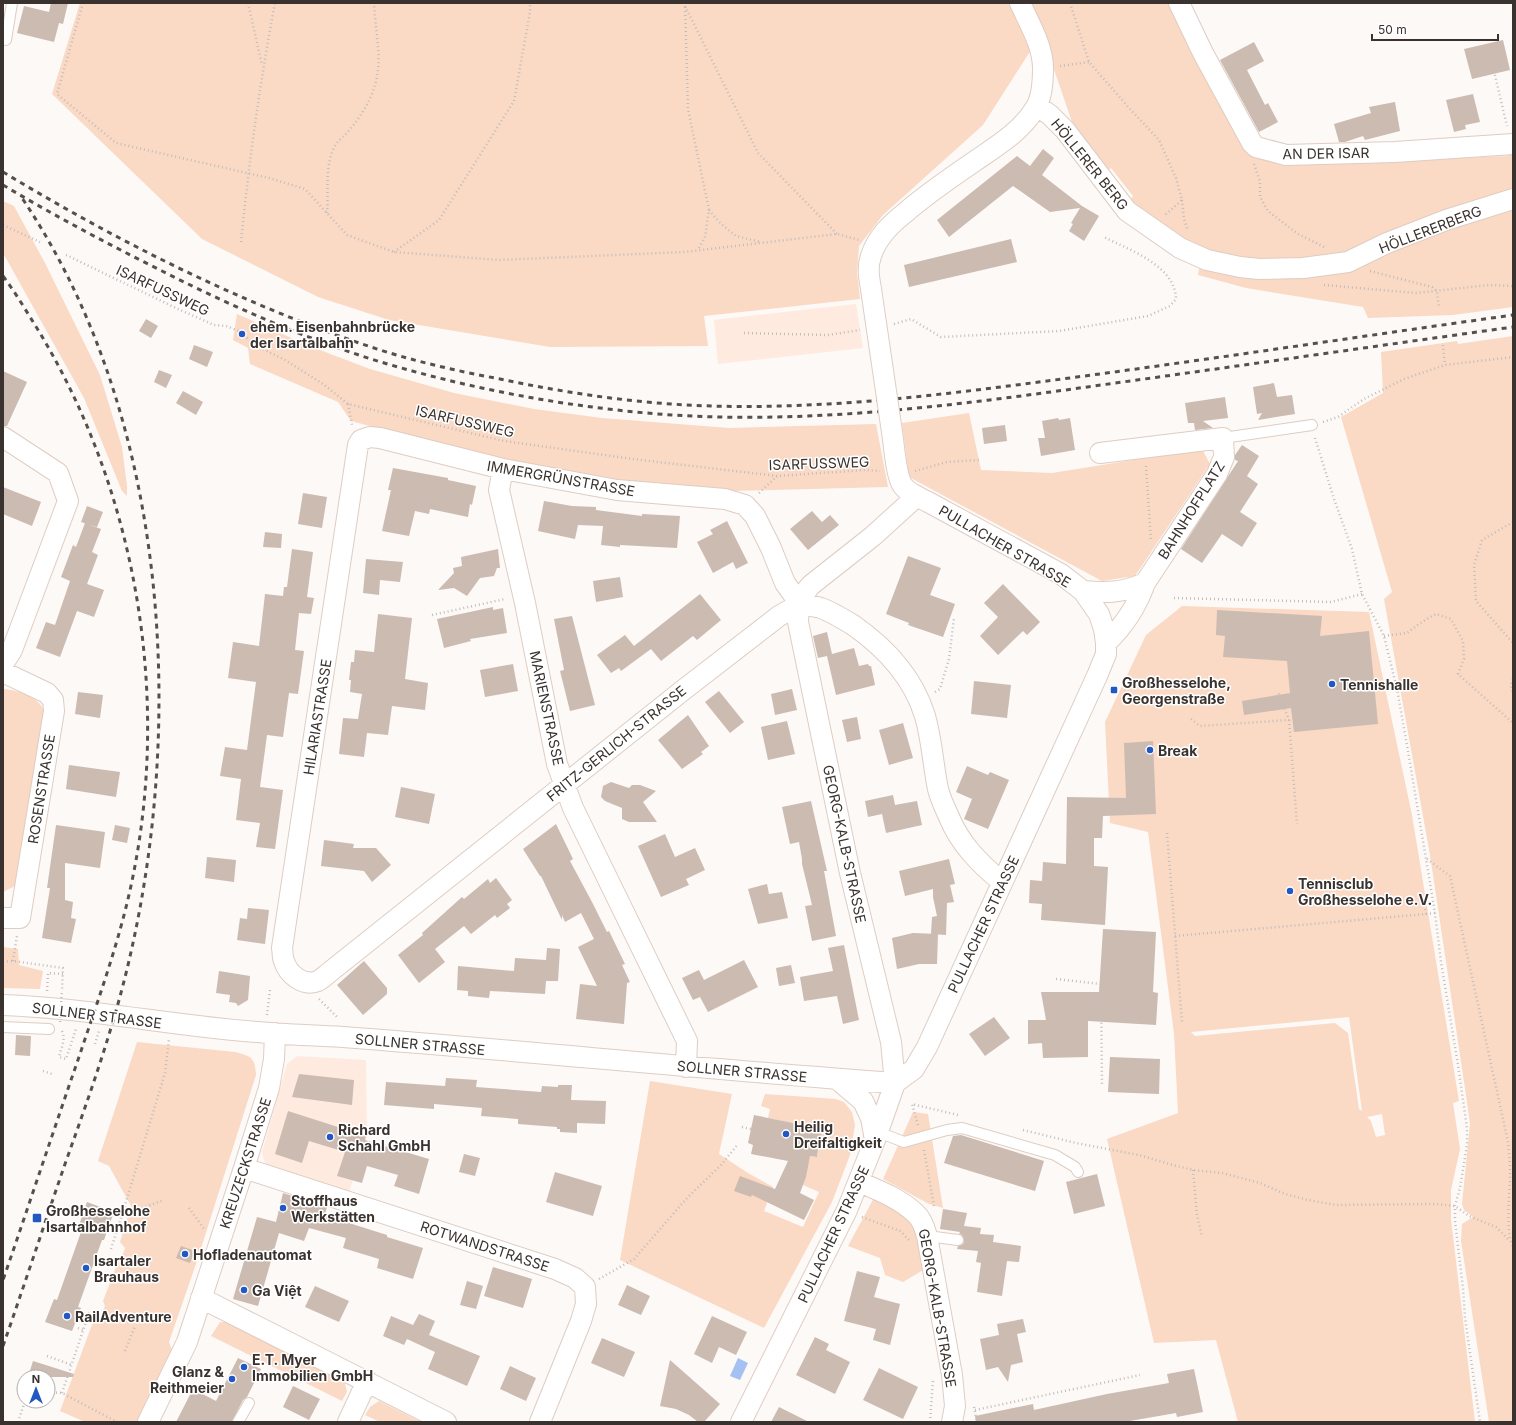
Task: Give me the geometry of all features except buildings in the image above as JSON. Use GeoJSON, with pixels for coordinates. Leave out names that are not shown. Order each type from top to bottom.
{"type":"FeatureCollection","features":[{"type":"Feature","properties":{"kind":"street"},"geometry":{"type":"LineString","coordinates":[[898,473],[868,270],[871,257],[876,245],[890,226],[924,197],[997,146],[1022,126],[1037,106],[1042,88],[1043,68],[1039,46],[1020,3]]}},
{"type":"Feature","properties":{"kind":"street","name":"AN DER ISAR"},"geometry":{"type":"LineString","coordinates":[[1179,3],[1203,53],[1252,143],[1256,147],[1286,155],[1411,151],[1512,144]]}},
{"type":"Feature","properties":{"kind":"street","name":"HÖLLERER BERG"},"geometry":{"type":"LineString","coordinates":[[1037,106],[1050,115],[1065,130],[1127,211],[1180,248],[1207,260],[1240,267],[1259,269],[1356,266]]}},
{"type":"Feature","properties":{"kind":"street","name":"HÖLLERERBERG"},"geometry":{"type":"LineString","coordinates":[[1356,266],[1388,243],[1446,220],[1513,199]]}},
{"type":"Feature","properties":{"kind":"street"},"geometry":{"type":"LineString","coordinates":[[3,437],[58,473],[68,501],[12,650],[3,664]]}},
{"type":"Feature","properties":{"kind":"street","name":"IMMERGRÜNSTRASSE"},"geometry":{"type":"LineString","coordinates":[[361,440],[370,437],[380,438],[503,469],[617,490],[726,499],[745,505]]}},
{"type":"Feature","properties":{"kind":"street","name":"BAHNHOFPLATZ"},"geometry":{"type":"LineString","coordinates":[[1100,454],[1223,438],[1224,457],[1217,474],[1145,583],[1139,600],[1119,631],[1106,643]]}},
{"type":"Feature","properties":{"kind":"street","name":"HILARIASTRASSE"},"geometry":{"type":"LineString","coordinates":[[313,990],[296,978],[287,967],[283,960],[282,948],[358,445],[361,440]]}},
{"type":"Feature","properties":{"kind":"street","name":"MARIENSTRASSE"},"geometry":{"type":"LineString","coordinates":[[503,469],[499,490],[524,596],[557,764],[573,808],[687,1041],[686,1067]]}},
{"type":"Feature","properties":{"kind":"street","name":"PULLACHER STRASSE"},"geometry":{"type":"LineString","coordinates":[[741,1422],[847,1210],[859,1182],[895,1083],[914,1069],[927,1047],[1106,654],[1104,629],[1099,614],[1083,591],[1061,574],[917,496],[902,485],[898,473]]}},
{"type":"Feature","properties":{"kind":"street"},"geometry":{"type":"LineString","coordinates":[[800,604],[804,592],[811,585],[873,536],[917,496]]}},
{"type":"Feature","properties":{"kind":"street"},"geometry":{"type":"LineString","coordinates":[[745,505],[755,516],[771,548],[785,583],[800,604],[820,608],[841,617],[867,635],[895,661],[902,671],[920,703],[925,716],[930,737],[938,790],[949,818],[959,836],[973,855],[1002,882]]}},
{"type":"Feature","properties":{"kind":"street"},"geometry":{"type":"LineString","coordinates":[[1083,591],[1108,593],[1117,592],[1145,583]]}},
{"type":"Feature","properties":{"kind":"street","name":"FRITZ-GERLICH-STRASSE"},"geometry":{"type":"LineString","coordinates":[[313,990],[318,981],[564,785],[779,616],[800,604]]}},
{"type":"Feature","properties":{"kind":"street","name":"GEORG-KALB-STRASSE"},"geometry":{"type":"LineString","coordinates":[[800,604],[798,622],[850,873],[890,1042],[895,1083]]}},
{"type":"Feature","properties":{"kind":"street","name":"ROSENSTRASSE"},"geometry":{"type":"LineString","coordinates":[[3,672],[47,693],[53,700],[54,711],[11,918]]}},
{"type":"Feature","properties":{"kind":"street","name":"SOLLNER STRASSE"},"geometry":{"type":"LineString","coordinates":[[3,1005],[72,1010],[195,1027],[341,1037],[686,1067],[895,1083]]}},
{"type":"Feature","properties":{"kind":"street","name":"KREUZECKSTRASSE"},"geometry":{"type":"LineString","coordinates":[[148,1422],[187,1342],[244,1168],[269,1088],[274,1059],[275,1033]]}},
{"type":"Feature","properties":{"kind":"street"},"geometry":{"type":"LineString","coordinates":[[837,1079],[864,1101],[876,1136]]}},
{"type":"Feature","properties":{"kind":"street","name":"ROTWANDSTRASSE"},"geometry":{"type":"LineString","coordinates":[[244,1168],[547,1266],[574,1278],[585,1287],[586,1304],[581,1320],[540,1422]]}},
{"type":"Feature","properties":{"kind":"street","name":"GEORG-KALB-STRASSE"},"geometry":{"type":"LineString","coordinates":[[859,1182],[878,1190],[917,1215],[925,1227],[919,1241],[952,1375],[955,1406],[952,1422]]}},
{"type":"Feature","properties":{"kind":"street"},"geometry":{"type":"LineString","coordinates":[[201,1298],[446,1422]]}},
{"type":"Feature","properties":{"kind":"street"},"geometry":{"type":"LineString","coordinates":[[348,1422],[367,1381]]}},
{"type":"Feature","properties":{"kind":"lane"},"geometry":{"type":"LineString","coordinates":[[6,40],[12,3]]}},
{"type":"Feature","properties":{"kind":"lane"},"geometry":{"type":"LineString","coordinates":[[1223,438],[1312,425]]}},
{"type":"Feature","properties":{"kind":"lane"},"geometry":{"type":"LineString","coordinates":[[3,1027],[49,1029]]}},
{"type":"Feature","properties":{"kind":"lane"},"geometry":{"type":"LineString","coordinates":[[876,1136],[904,1142],[947,1130],[962,1128],[1055,1155],[1075,1167],[1078,1172]]}},
{"type":"Feature","properties":{"kind":"lane"},"geometry":{"type":"LineString","coordinates":[[919,1241],[958,1240]]}},
{"type":"Feature","properties":{"kind":"lane"},"geometry":{"type":"LineString","coordinates":[[238,1422],[249,1403]]}},
{"type":"Feature","properties":{"kind":"path"},"geometry":{"type":"LineString","coordinates":[[83,3],[57,94],[116,142],[269,178],[305,189],[347,235],[394,252],[499,260],[684,252],[837,234],[876,245]]}},
{"type":"Feature","properties":{"kind":"path"},"geometry":{"type":"LineString","coordinates":[[248,3],[263,68]]}},
{"type":"Feature","properties":{"kind":"path"},"geometry":{"type":"LineString","coordinates":[[241,242],[248,174],[263,68],[275,3]]}},
{"type":"Feature","properties":{"kind":"path"},"geometry":{"type":"LineString","coordinates":[[326,213],[330,160],[335,146],[342,136],[350,130],[365,107],[375,86],[379,58],[374,3]]}},
{"type":"Feature","properties":{"kind":"path"},"geometry":{"type":"LineString","coordinates":[[394,252],[439,220],[514,101],[530,12],[530,3]]}},
{"type":"Feature","properties":{"kind":"path"},"geometry":{"type":"LineString","coordinates":[[1070,3],[1089,62],[1130,110],[1159,140],[1176,178],[1182,200],[1151,229]]}},
{"type":"Feature","properties":{"kind":"path"},"geometry":{"type":"LineString","coordinates":[[685,5],[688,110],[709,210],[705,237],[698,250]]}},
{"type":"Feature","properties":{"kind":"path"},"geometry":{"type":"LineString","coordinates":[[685,5],[758,154],[837,234]]}},
{"type":"Feature","properties":{"kind":"path"},"geometry":{"type":"LineString","coordinates":[[1043,68],[1089,62]]}},
{"type":"Feature","properties":{"kind":"path"},"geometry":{"type":"LineString","coordinates":[[1494,71],[1512,144]]}},
{"type":"Feature","properties":{"kind":"path"},"geometry":{"type":"LineString","coordinates":[[1253,161],[1260,181],[1260,197],[1268,211],[1298,234],[1325,247]]}},
{"type":"Feature","properties":{"kind":"path"},"geometry":{"type":"LineString","coordinates":[[709,210],[720,224],[736,236],[765,242]]}},
{"type":"Feature","properties":{"kind":"path"},"geometry":{"type":"LineString","coordinates":[[3,225],[40,242]]}},
{"type":"Feature","properties":{"kind":"path"},"geometry":{"type":"LineString","coordinates":[[893,324],[911,319],[941,337],[1059,331],[1148,316],[1170,306],[1176,299],[1176,290],[1169,278],[1160,268],[1143,256],[1104,237]]}},
{"type":"Feature","properties":{"kind":"path","name":"ISARFUSSWEG"},"geometry":{"type":"LineString","coordinates":[[66,255],[214,325],[226,326],[239,331],[255,345],[285,360],[323,384],[348,404],[504,441],[632,459],[777,476],[865,470],[898,473],[916,471],[947,462],[979,460]]}},
{"type":"Feature","properties":{"kind":"path"},"geometry":{"type":"LineString","coordinates":[[1356,266],[1432,286],[1437,291],[1439,308]]}},
{"type":"Feature","properties":{"kind":"path"},"geometry":{"type":"LineString","coordinates":[[1323,284],[1416,293],[1489,285],[1513,286]]}},
{"type":"Feature","properties":{"kind":"path"},"geometry":{"type":"LineString","coordinates":[[744,333],[828,335],[862,330]]}},
{"type":"Feature","properties":{"kind":"path"},"geometry":{"type":"LineString","coordinates":[[1443,344],[1445,365]]}},
{"type":"Feature","properties":{"kind":"path"},"geometry":{"type":"LineString","coordinates":[[1480,1422],[1465,1318],[1455,1206],[1460,1188],[1467,1145],[1467,1128],[1426,859],[1397,688],[1384,636],[1362,594],[1352,549],[1334,499],[1312,425],[1338,417],[1364,399],[1404,379],[1445,365],[1513,357]]}},
{"type":"Feature","properties":{"kind":"path"},"geometry":{"type":"LineString","coordinates":[[1144,448],[1152,545]]}},
{"type":"Feature","properties":{"kind":"path"},"geometry":{"type":"LineString","coordinates":[[745,505],[777,476]]}},
{"type":"Feature","properties":{"kind":"path"},"geometry":{"type":"LineString","coordinates":[[1513,522],[1482,540],[1474,565],[1476,601],[1513,643]]}},
{"type":"Feature","properties":{"kind":"path"},"geometry":{"type":"LineString","coordinates":[[1174,598],[1331,602],[1362,594]]}},
{"type":"Feature","properties":{"kind":"path"},"geometry":{"type":"LineString","coordinates":[[432,615],[524,596]]}},
{"type":"Feature","properties":{"kind":"path"},"geometry":{"type":"LineString","coordinates":[[1384,636],[1407,633],[1436,614],[1451,619],[1463,641],[1464,659],[1458,674],[1513,723]]}},
{"type":"Feature","properties":{"kind":"path"},"geometry":{"type":"LineString","coordinates":[[920,703],[940,688],[949,659],[954,618]]}},
{"type":"Feature","properties":{"kind":"path"},"geometry":{"type":"LineString","coordinates":[[1513,679],[1511,686],[1513,694]]}},
{"type":"Feature","properties":{"kind":"path"},"geometry":{"type":"LineString","coordinates":[[1278,692],[1289,720],[1297,824]]}},
{"type":"Feature","properties":{"kind":"path"},"geometry":{"type":"LineString","coordinates":[[1190,719],[1200,726],[1289,720]]}},
{"type":"Feature","properties":{"kind":"path"},"geometry":{"type":"LineString","coordinates":[[1167,832],[1182,1022]]}},
{"type":"Feature","properties":{"kind":"path"},"geometry":{"type":"LineString","coordinates":[[1426,859],[1450,876],[1508,1142],[1510,1172],[1510,1241]]}},
{"type":"Feature","properties":{"kind":"path"},"geometry":{"type":"LineString","coordinates":[[1418,900],[1424,900],[1426,914]]}},
{"type":"Feature","properties":{"kind":"path"},"geometry":{"type":"LineString","coordinates":[[1175,936],[1435,913]]}},
{"type":"Feature","properties":{"kind":"path"},"geometry":{"type":"LineString","coordinates":[[11,918],[13,961]]}},
{"type":"Feature","properties":{"kind":"path"},"geometry":{"type":"LineString","coordinates":[[3,962],[13,961],[64,968],[60,1022]]}},
{"type":"Feature","properties":{"kind":"path"},"geometry":{"type":"LineString","coordinates":[[47,989],[48,973],[63,974]]}},
{"type":"Feature","properties":{"kind":"path"},"geometry":{"type":"LineString","coordinates":[[1056,979],[1101,984],[1102,1086]]}},
{"type":"Feature","properties":{"kind":"path"},"geometry":{"type":"LineString","coordinates":[[267,1015],[270,990]]}},
{"type":"Feature","properties":{"kind":"path"},"geometry":{"type":"LineString","coordinates":[[313,990],[342,1022]]}},
{"type":"Feature","properties":{"kind":"path"},"geometry":{"type":"LineString","coordinates":[[60,1028],[64,1036],[64,1043],[59,1057],[66,1059],[75,1032]]}},
{"type":"Feature","properties":{"kind":"path"},"geometry":{"type":"LineString","coordinates":[[95,1044],[100,1029]]}},
{"type":"Feature","properties":{"kind":"path"},"geometry":{"type":"LineString","coordinates":[[111,1248],[165,1073],[169,1045]]}},
{"type":"Feature","properties":{"kind":"path"},"geometry":{"type":"LineString","coordinates":[[43,1071],[52,1074]]}},
{"type":"Feature","properties":{"kind":"path"},"geometry":{"type":"LineString","coordinates":[[742,1127],[751,1130]]}},
{"type":"Feature","properties":{"kind":"path"},"geometry":{"type":"LineString","coordinates":[[617,1270],[634,1259],[687,1198],[721,1165],[738,1144]]}},
{"type":"Feature","properties":{"kind":"path"},"geometry":{"type":"LineString","coordinates":[[1107,1148],[1193,1170],[1222,1173],[1260,1183],[1285,1194],[1329,1204],[1436,1204],[1455,1206],[1469,1216],[1496,1227],[1513,1246]]}},
{"type":"Feature","properties":{"kind":"path"},"geometry":{"type":"LineString","coordinates":[[1193,1170],[1202,1237]]}},
{"type":"Feature","properties":{"kind":"path"},"geometry":{"type":"LineString","coordinates":[[122,1215],[164,1200]]}},
{"type":"Feature","properties":{"kind":"path"},"geometry":{"type":"LineString","coordinates":[[189,1208],[207,1233]]}},
{"type":"Feature","properties":{"kind":"path"},"geometry":{"type":"LineString","coordinates":[[847,1210],[900,1231],[909,1241],[919,1241]]}},
{"type":"Feature","properties":{"kind":"path"},"geometry":{"type":"LineString","coordinates":[[62,1393],[90,1310]]}},
{"type":"Feature","properties":{"kind":"path"},"geometry":{"type":"LineString","coordinates":[[125,1351],[135,1326]]}},
{"type":"Feature","properties":{"kind":"path"},"geometry":{"type":"LineString","coordinates":[[78,1328],[83,1330]]}},
{"type":"Feature","properties":{"kind":"path"},"geometry":{"type":"LineString","coordinates":[[47,1356],[72,1365]]}},
{"type":"Feature","properties":{"kind":"path"},"geometry":{"type":"LineString","coordinates":[[975,1410],[1140,1375]]}},
{"type":"Feature","properties":{"kind":"path"},"geometry":{"type":"LineString","coordinates":[[930,1422],[933,1378]]}},
{"type":"Feature","properties":{"kind":"path"},"geometry":{"type":"LineString","coordinates":[[56,1393],[62,1393],[117,1422]]}},
{"type":"Feature","properties":{"kind":"path"},"geometry":{"type":"LineString","coordinates":[[18,1422],[22,1409]]}},
{"type":"Feature","properties":{"kind":"shaded area"},"geometry":{"type":"Polygon","coordinates":[[[80,3],[1173,3],[1208,76],[1280,164],[1507,156],[1511,150],[1513,150],[1513,307],[1453,315],[1368,318],[1363,307],[1246,288],[1198,275],[1202,252],[1157,226],[1130,201],[1133,196],[1111,168],[1106,172],[1075,131],[1045,43],[1031,50],[983,125],[883,215],[859,246],[857,273],[860,299],[704,316],[708,346],[550,347],[389,320],[318,297],[202,239],[52,94],[80,3]]]}},
{"type":"Feature","properties":{"kind":"shaded area"},"geometry":{"type":"Polygon","coordinates":[[[3,201],[14,206],[45,263],[100,375],[122,447],[127,496],[122,491],[84,398],[3,253],[3,201]]]}},
{"type":"Feature","properties":{"kind":"shaded area"},"geometry":{"type":"Polygon","coordinates":[[[856,304],[863,348],[718,364],[714,320],[856,304]]]}},
{"type":"Feature","properties":{"kind":"shaded area"},"geometry":{"type":"Polygon","coordinates":[[[237,314],[312,347],[370,369],[454,393],[534,409],[602,418],[729,428],[876,424],[888,487],[730,491],[599,478],[500,461],[351,421],[338,402],[250,364],[248,348],[233,340],[237,314]]]}},
{"type":"Feature","properties":{"kind":"shaded area"},"geometry":{"type":"Polygon","coordinates":[[[1513,336],[1513,1422],[1489,1422],[1461,1241],[1462,1224],[1473,1217],[1464,1210],[1462,1204],[1470,1124],[1430,855],[1384,599],[1392,592],[1341,417],[1383,393],[1381,352],[1457,341],[1458,344],[1513,336]]]}},
{"type":"Feature","properties":{"kind":"shaded area"},"geometry":{"type":"Polygon","coordinates":[[[969,413],[981,470],[1052,473],[1202,449],[1210,464],[1135,576],[1102,581],[909,477],[902,423],[969,413]]]}},
{"type":"Feature","properties":{"kind":"shaded area"},"geometry":{"type":"Polygon","coordinates":[[[1182,606],[1369,612],[1412,815],[1459,1101],[1453,1103],[1460,1149],[1451,1190],[1451,1219],[1475,1422],[1238,1422],[1216,1340],[1154,1343],[1107,1139],[1178,1113],[1174,1034],[1148,832],[1110,823],[1105,722],[1146,635],[1182,606]],[[1349,1017],[1191,1032],[1195,1036],[1335,1023],[1348,1033],[1359,1109],[1362,1111],[1349,1017]],[[1382,1114],[1367,1117],[1371,1121],[1376,1137],[1385,1135],[1382,1114]]]}},
{"type":"Feature","properties":{"kind":"shaded area"},"geometry":{"type":"Polygon","coordinates":[[[3,689],[25,694],[40,703],[43,708],[45,720],[17,885],[3,892],[3,689]]]}},
{"type":"Feature","properties":{"kind":"shaded area"},"geometry":{"type":"Polygon","coordinates":[[[3,947],[18,949],[19,965],[43,971],[40,989],[3,988],[3,947]]]}},
{"type":"Feature","properties":{"kind":"shaded area"},"geometry":{"type":"Polygon","coordinates":[[[137,1042],[241,1053],[252,1059],[255,1065],[256,1075],[197,1261],[169,1342],[174,1356],[140,1422],[85,1422],[60,1411],[93,1322],[100,1318],[105,1306],[103,1301],[125,1248],[120,1242],[131,1206],[109,1166],[98,1161],[137,1042]]]}},
{"type":"Feature","properties":{"kind":"shaded area"},"geometry":{"type":"Polygon","coordinates":[[[297,1056],[366,1060],[367,1136],[349,1192],[265,1164],[262,1152],[287,1064],[297,1056]]]}},
{"type":"Feature","properties":{"kind":"shaded area"},"geometry":{"type":"Polygon","coordinates":[[[650,1081],[732,1094],[719,1154],[773,1187],[764,1211],[803,1227],[819,1192],[803,1185],[810,1156],[817,1157],[822,1130],[768,1118],[770,1109],[761,1106],[765,1094],[836,1099],[844,1102],[852,1112],[855,1125],[850,1155],[832,1202],[764,1328],[620,1260],[650,1081]]]}},
{"type":"Feature","properties":{"kind":"shaded area"},"geometry":{"type":"Polygon","coordinates":[[[913,1112],[928,1114],[943,1208],[929,1204],[883,1179],[913,1112]]]}},
{"type":"Feature","properties":{"kind":"shaded area"},"geometry":{"type":"Polygon","coordinates":[[[875,1196],[910,1215],[920,1232],[925,1269],[903,1282],[885,1275],[880,1258],[848,1246],[875,1196]]]}},
{"type":"Feature","properties":{"kind":"shaded area"},"geometry":{"type":"Polygon","coordinates":[[[220,1322],[232,1322],[344,1379],[347,1392],[342,1401],[211,1336],[220,1322]]]}},
{"type":"Feature","properties":{"kind":"shaded area"},"geometry":{"type":"Polygon","coordinates":[[[379,1401],[421,1422],[380,1422],[365,1415],[370,1407],[379,1401]]]}},
{"type":"Feature","properties":{"kind":"water"},"geometry":{"type":"Polygon","coordinates":[[[738,1358],[748,1363],[740,1380],[730,1376],[738,1358]]]}},
{"type":"Feature","properties":{"kind":"railway"},"geometry":{"type":"LineString","coordinates":[[3,172],[91,223],[182,270],[275,311],[371,347],[451,369],[521,383],[564,391],[671,404],[720,406],[818,405],[916,397],[1119,371],[1513,315]]}},
{"type":"Feature","properties":{"kind":"railway"},"geometry":{"type":"LineString","coordinates":[[3,185],[82,230],[187,284],[291,330],[344,350],[408,370],[482,388],[520,396],[596,408],[634,412],[726,417],[779,417],[833,415],[941,406],[1513,327]]}},
{"type":"Feature","properties":{"kind":"railway"},"geometry":{"type":"LineString","coordinates":[[3,1346],[93,1085],[125,979],[148,858],[157,761],[158,662],[151,563],[134,465],[107,371],[70,281],[22,198]]}},
{"type":"Feature","properties":{"kind":"railway"},"geometry":{"type":"LineString","coordinates":[[3,276],[35,325],[69,387],[97,452],[119,519],[135,589],[145,659],[148,730],[144,801],[134,871],[117,941],[3,1280]]}},
{"type":"Feature","properties":{"kind":"place","name":"ehem. Eisenbahnbrücke der Isartalbahn"},"geometry":{"type":"Point","coordinates":[242,334]}},
{"type":"Feature","properties":{"kind":"place","name":"Tennishalle"},"geometry":{"type":"Point","coordinates":[1332,684]}},
{"type":"Feature","properties":{"kind":"place","name":"Großhesselohe, Georgenstraße"},"geometry":{"type":"Point","coordinates":[1114,690]}},
{"type":"Feature","properties":{"kind":"place","name":"Break"},"geometry":{"type":"Point","coordinates":[1150,750]}},
{"type":"Feature","properties":{"kind":"place","name":"Tennisclub Großhesselohe e.V."},"geometry":{"type":"Point","coordinates":[1290,891]}},
{"type":"Feature","properties":{"kind":"place","name":"Heilig Dreifaltigkeit"},"geometry":{"type":"Point","coordinates":[786,1134]}},
{"type":"Feature","properties":{"kind":"place","name":"Richard Schahl GmbH"},"geometry":{"type":"Point","coordinates":[330,1137]}},
{"type":"Feature","properties":{"kind":"place","name":"Stoffhaus Werkstätten"},"geometry":{"type":"Point","coordinates":[283,1208]}},
{"type":"Feature","properties":{"kind":"place","name":"Großhesselohe Isartalbahnhof"},"geometry":{"type":"Point","coordinates":[37,1218]}},
{"type":"Feature","properties":{"kind":"place","name":"Hofladenautomat"},"geometry":{"type":"Point","coordinates":[185,1254]}},
{"type":"Feature","properties":{"kind":"place","name":"Isartaler Brauhaus"},"geometry":{"type":"Point","coordinates":[86,1268]}},
{"type":"Feature","properties":{"kind":"place","name":"Ga Việt"},"geometry":{"type":"Point","coordinates":[244,1290]}},
{"type":"Feature","properties":{"kind":"place","name":"RailAdventure"},"geometry":{"type":"Point","coordinates":[67,1316]}},
{"type":"Feature","properties":{"kind":"place","name":"E.T. Myer Immobilien GmbH"},"geometry":{"type":"Point","coordinates":[244,1367]}},
{"type":"Feature","properties":{"kind":"place","name":"Glanz & Reithmeier"},"geometry":{"type":"Point","coordinates":[232,1379]}}]}
